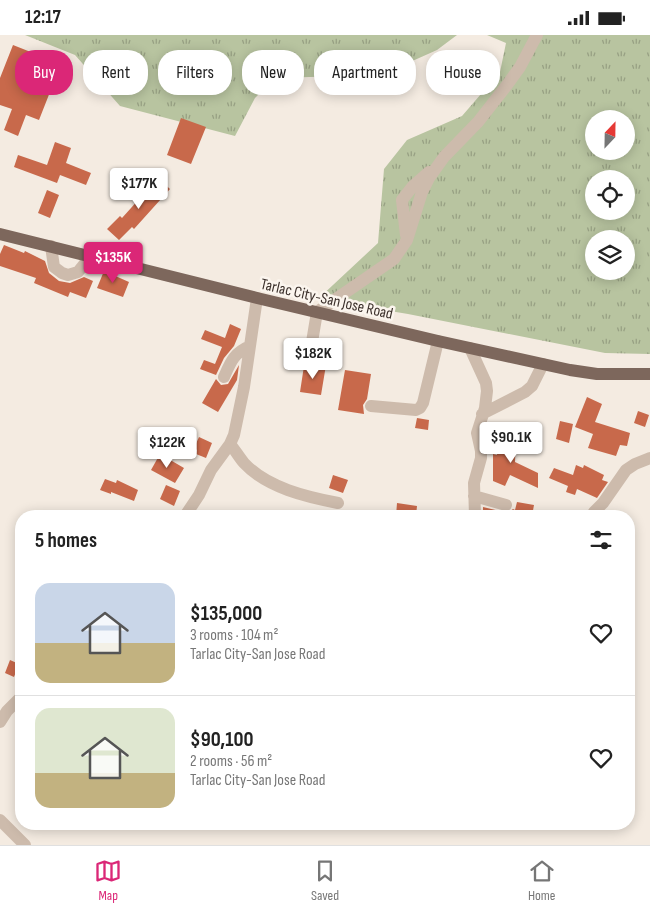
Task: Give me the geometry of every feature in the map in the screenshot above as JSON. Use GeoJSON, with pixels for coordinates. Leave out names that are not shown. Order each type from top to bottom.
{"type":"FeatureCollection","features":[{"type":"Feature","properties":{"kind":"main road","name":"Tarlac City-San Jose Road"},"geometry":{"type":"LineString","coordinates":[[0,234],[257,298],[543,364],[597,374],[650,374]]}},
{"type":"Feature","properties":{"kind":"street"},"geometry":{"type":"LineString","coordinates":[[309,360],[317,312],[394,259],[406,240],[422,193],[436,167],[478,122],[507,85],[520,67],[536,36]]}},
{"type":"Feature","properties":{"kind":"street"},"geometry":{"type":"LineString","coordinates":[[50,246],[54,267],[68,275],[78,272],[90,257]]}},
{"type":"Feature","properties":{"kind":"street"},"geometry":{"type":"LineString","coordinates":[[189,510],[199,495],[211,470],[230,444],[238,416],[257,298]]}},
{"type":"Feature","properties":{"kind":"street"},"geometry":{"type":"LineString","coordinates":[[371,406],[416,410],[420,408],[423,403],[438,341]]}},
{"type":"Feature","properties":{"kind":"street"},"geometry":{"type":"LineString","coordinates":[[224,377],[235,355],[250,346]]}},
{"type":"Feature","properties":{"kind":"street"},"geometry":{"type":"LineString","coordinates":[[470,348],[486,383],[487,391],[485,408],[477,433],[481,458],[474,483],[475,510]]}},
{"type":"Feature","properties":{"kind":"street"},"geometry":{"type":"LineString","coordinates":[[482,414],[525,392],[532,386],[543,364]]}},
{"type":"Feature","properties":{"kind":"street"},"geometry":{"type":"LineString","coordinates":[[230,444],[252,470],[281,487],[300,495],[338,503]]}},
{"type":"Feature","properties":{"kind":"street"},"geometry":{"type":"LineString","coordinates":[[596,510],[604,503],[626,470],[650,458]]}},
{"type":"Feature","properties":{"kind":"street"},"geometry":{"type":"LineString","coordinates":[[474,496],[506,505]]}},
{"type":"Feature","properties":{"kind":"street"},"geometry":{"type":"LineString","coordinates":[[0,722],[15,703]]}},
{"type":"Feature","properties":{"kind":"street"},"geometry":{"type":"LineString","coordinates":[[0,820],[25,845]]}},
{"type":"Feature","properties":{"kind":"green space"},"geometry":{"type":"Polygon","coordinates":[[[25,35],[457,35],[437,50],[426,50],[426,55],[416,59],[416,50],[314,50],[314,77],[304,77],[304,50],[242,50],[242,95],[258,95],[235,136],[120,106],[110,95],[148,95],[148,50],[83,50],[83,64],[73,54],[73,50],[62,50],[25,35]]]}},
{"type":"Feature","properties":{"kind":"green space"},"geometry":{"type":"Polygon","coordinates":[[[487,35],[650,35],[650,354],[605,353],[408,314],[318,299],[378,243],[384,169],[407,140],[462,116],[480,95],[500,95],[500,72],[506,43],[487,35]]]}},
{"type":"Feature","properties":{"kind":"building"},"geometry":{"type":"Polygon","coordinates":[[[13,45],[26,50],[15,50],[15,95],[49,95],[39,120],[26,115],[18,136],[4,130],[12,109],[0,105],[0,78],[13,45]]]}},
{"type":"Feature","properties":{"kind":"building"},"geometry":{"type":"Polygon","coordinates":[[[181,118],[206,127],[191,164],[167,155],[181,118]]]}},
{"type":"Feature","properties":{"kind":"building"},"geometry":{"type":"Polygon","coordinates":[[[55,142],[71,148],[66,163],[91,173],[86,185],[60,175],[57,183],[14,167],[18,155],[47,165],[55,142]]]}},
{"type":"Feature","properties":{"kind":"building"},"geometry":{"type":"Polygon","coordinates":[[[158,178],[170,189],[134,229],[132,227],[119,240],[107,229],[120,216],[122,218],[158,178]]]}},
{"type":"Feature","properties":{"kind":"building"},"geometry":{"type":"Polygon","coordinates":[[[47,190],[59,195],[50,218],[38,213],[47,190]]]}},
{"type":"Feature","properties":{"kind":"building"},"geometry":{"type":"Polygon","coordinates":[[[4,245],[24,253],[25,251],[45,261],[49,273],[59,281],[70,283],[84,277],[93,281],[86,298],[70,292],[68,297],[34,283],[36,278],[0,266],[0,254],[4,245]]]}},
{"type":"Feature","properties":{"kind":"building"},"geometry":{"type":"Polygon","coordinates":[[[104,271],[129,282],[123,297],[97,288],[104,271]]]}},
{"type":"Feature","properties":{"kind":"building"},"geometry":{"type":"Polygon","coordinates":[[[230,324],[241,329],[234,346],[224,358],[216,375],[200,369],[204,360],[215,364],[222,347],[201,339],[205,330],[225,338],[230,324]]]}},
{"type":"Feature","properties":{"kind":"building"},"geometry":{"type":"Polygon","coordinates":[[[316,364],[326,365],[321,395],[300,392],[304,366],[311,368],[316,364]]]}},
{"type":"Feature","properties":{"kind":"building"},"geometry":{"type":"Polygon","coordinates":[[[239,365],[237,380],[218,412],[202,403],[216,379],[221,385],[228,384],[239,365]]]}},
{"type":"Feature","properties":{"kind":"building"},"geometry":{"type":"Polygon","coordinates":[[[345,370],[371,374],[367,399],[363,405],[364,414],[338,410],[345,370]]]}},
{"type":"Feature","properties":{"kind":"building"},"geometry":{"type":"Polygon","coordinates":[[[587,397],[602,404],[595,422],[630,433],[627,446],[620,445],[616,456],[588,448],[593,434],[575,427],[587,397]]]}},
{"type":"Feature","properties":{"kind":"building"},"geometry":{"type":"Polygon","coordinates":[[[638,411],[649,415],[645,427],[634,423],[638,411]]]}},
{"type":"Feature","properties":{"kind":"building"},"geometry":{"type":"Polygon","coordinates":[[[417,418],[429,420],[428,430],[415,428],[417,418]]]}},
{"type":"Feature","properties":{"kind":"building"},"geometry":{"type":"Polygon","coordinates":[[[560,421],[573,424],[569,443],[556,439],[560,421]]]}},
{"type":"Feature","properties":{"kind":"building"},"geometry":{"type":"Polygon","coordinates":[[[498,435],[516,436],[515,462],[538,473],[538,488],[510,475],[505,486],[493,481],[493,454],[497,455],[498,435]]]}},
{"type":"Feature","properties":{"kind":"building"},"geometry":{"type":"Polygon","coordinates":[[[199,437],[212,443],[206,458],[196,454],[197,450],[194,448],[199,437]]]}},
{"type":"Feature","properties":{"kind":"building"},"geometry":{"type":"Polygon","coordinates":[[[160,454],[184,468],[175,483],[151,470],[160,454]]]}},
{"type":"Feature","properties":{"kind":"building"},"geometry":{"type":"Polygon","coordinates":[[[576,465],[583,468],[584,465],[604,475],[602,480],[608,482],[597,498],[577,489],[575,495],[566,492],[568,486],[549,478],[554,468],[573,475],[576,465]]]}},
{"type":"Feature","properties":{"kind":"building"},"geometry":{"type":"Polygon","coordinates":[[[333,475],[348,480],[343,493],[329,488],[333,475]]]}},
{"type":"Feature","properties":{"kind":"building"},"geometry":{"type":"Polygon","coordinates":[[[105,479],[116,483],[117,480],[138,490],[134,501],[100,490],[105,479]]]}},
{"type":"Feature","properties":{"kind":"building"},"geometry":{"type":"Polygon","coordinates":[[[166,485],[180,491],[174,506],[160,499],[166,485]]]}},
{"type":"Feature","properties":{"kind":"building"},"geometry":{"type":"Polygon","coordinates":[[[517,502],[534,505],[533,510],[515,510],[517,502]]]}},
{"type":"Feature","properties":{"kind":"building"},"geometry":{"type":"Polygon","coordinates":[[[397,503],[417,506],[417,510],[396,510],[397,503]]]}},
{"type":"Feature","properties":{"kind":"building"},"geometry":{"type":"Polygon","coordinates":[[[483,507],[496,510],[483,510],[483,507]]]}},
{"type":"Feature","properties":{"kind":"building"},"geometry":{"type":"Polygon","coordinates":[[[10,660],[15,662],[14,677],[5,673],[10,660]]]}}]}
